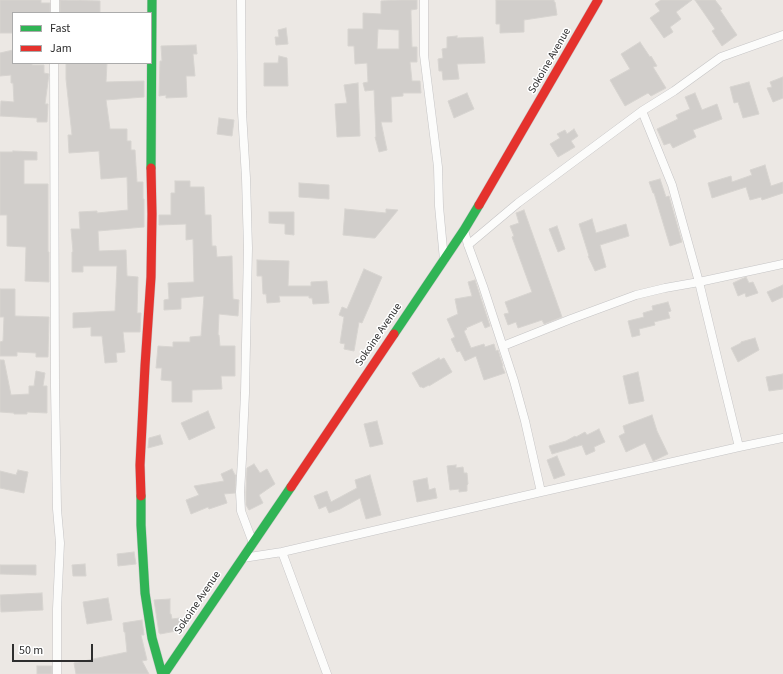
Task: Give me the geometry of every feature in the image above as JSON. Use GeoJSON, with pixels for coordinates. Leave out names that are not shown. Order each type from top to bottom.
{"type":"FeatureCollection","features":[{"type":"Feature","properties":{"kind":"street"},"geometry":{"type":"LineString","coordinates":[[55,0],[55,12]]}},
{"type":"Feature","properties":{"kind":"street"},"geometry":{"type":"LineString","coordinates":[[152,0],[152,12]]}},
{"type":"Feature","properties":{"kind":"street"},"geometry":{"type":"LineString","coordinates":[[241,0],[242,112],[248,248],[245,386],[240,492],[242,511],[253,543]]}},
{"type":"Feature","properties":{"kind":"street"},"geometry":{"type":"LineString","coordinates":[[424,0],[424,55],[438,167],[439,206],[444,260]]}},
{"type":"Feature","properties":{"kind":"street","name":"Sokoine Avenue"},"geometry":{"type":"LineString","coordinates":[[163,674],[464,230],[598,0]]}},
{"type":"Feature","properties":{"kind":"street"},"geometry":{"type":"LineString","coordinates":[[468,245],[518,203],[642,111],[674,91],[722,57],[783,35]]}},
{"type":"Feature","properties":{"kind":"street"},"geometry":{"type":"LineString","coordinates":[[54,64],[55,378],[57,509],[60,543],[57,674]]}},
{"type":"Feature","properties":{"kind":"street"},"geometry":{"type":"LineString","coordinates":[[151,64],[151,277],[140,465],[145,593],[152,638],[163,674]]}},
{"type":"Feature","properties":{"kind":"street"},"geometry":{"type":"LineString","coordinates":[[642,111],[672,185],[699,282],[739,447]]}},
{"type":"Feature","properties":{"kind":"street"},"geometry":{"type":"LineString","coordinates":[[464,230],[514,381],[525,421],[541,492]]}},
{"type":"Feature","properties":{"kind":"street"},"geometry":{"type":"LineString","coordinates":[[502,346],[571,318],[636,295],[783,264]]}},
{"type":"Feature","properties":{"kind":"street"},"geometry":{"type":"LineString","coordinates":[[243,558],[282,552],[783,438]]}},
{"type":"Feature","properties":{"kind":"street"},"geometry":{"type":"LineString","coordinates":[[282,552],[327,674]]}},
{"type":"Feature","properties":{"kind":"building"},"geometry":{"type":"Polygon","coordinates":[[[0,0],[41,0],[41,3],[50,3],[50,12],[12,12],[12,33],[0,33],[0,0]]]}},
{"type":"Feature","properties":{"kind":"building"},"geometry":{"type":"Polygon","coordinates":[[[60,0],[100,1],[100,12],[60,12],[60,0]]]}},
{"type":"Feature","properties":{"kind":"building"},"geometry":{"type":"Polygon","coordinates":[[[417,0],[417,9],[411,10],[411,14],[412,47],[417,47],[417,62],[410,62],[412,81],[420,81],[421,93],[403,93],[403,96],[391,97],[392,122],[381,122],[387,150],[379,152],[375,137],[374,90],[365,91],[363,83],[368,82],[367,63],[355,64],[354,46],[348,46],[348,29],[363,29],[363,13],[381,14],[381,1],[417,0]],[[378,29],[377,49],[399,49],[399,30],[378,29]]]}},
{"type":"Feature","properties":{"kind":"building"},"geometry":{"type":"Polygon","coordinates":[[[496,0],[554,0],[557,15],[524,20],[524,32],[500,33],[500,24],[496,24],[496,0]]]}},
{"type":"Feature","properties":{"kind":"building"},"geometry":{"type":"Polygon","coordinates":[[[661,0],[692,0],[676,12],[681,19],[670,27],[673,32],[664,38],[650,18],[660,11],[655,4],[661,0]]]}},
{"type":"Feature","properties":{"kind":"building"},"geometry":{"type":"Polygon","coordinates":[[[695,0],[715,0],[737,35],[722,46],[712,31],[715,29],[695,0]]]}},
{"type":"Feature","properties":{"kind":"building"},"geometry":{"type":"Polygon","coordinates":[[[286,28],[288,44],[276,45],[275,37],[279,37],[278,30],[286,28]]]}},
{"type":"Feature","properties":{"kind":"building"},"geometry":{"type":"Polygon","coordinates":[[[457,36],[457,38],[483,37],[485,63],[457,64],[459,79],[443,80],[442,71],[439,71],[438,59],[443,58],[442,49],[447,48],[447,37],[457,36]]]}},
{"type":"Feature","properties":{"kind":"building"},"geometry":{"type":"Polygon","coordinates":[[[640,42],[657,66],[653,67],[666,88],[651,96],[648,93],[625,106],[610,80],[630,69],[621,54],[640,42]]]}},
{"type":"Feature","properties":{"kind":"building"},"geometry":{"type":"Polygon","coordinates":[[[196,45],[197,54],[193,54],[195,76],[186,76],[187,97],[166,98],[166,95],[159,96],[160,61],[162,61],[161,46],[196,45]]]}},
{"type":"Feature","properties":{"kind":"building"},"geometry":{"type":"Polygon","coordinates":[[[12,50],[12,64],[44,65],[44,73],[49,74],[45,104],[48,104],[47,122],[37,122],[37,118],[0,116],[1,101],[14,102],[11,75],[0,76],[0,53],[12,50]]]}},
{"type":"Feature","properties":{"kind":"building"},"geometry":{"type":"Polygon","coordinates":[[[279,56],[287,58],[288,86],[264,86],[264,63],[278,63],[279,56]]]}},
{"type":"Feature","properties":{"kind":"building"},"geometry":{"type":"Polygon","coordinates":[[[66,64],[107,64],[106,82],[144,81],[144,97],[106,100],[110,129],[127,129],[127,141],[131,141],[131,150],[135,150],[137,182],[143,182],[144,199],[144,227],[98,231],[99,251],[126,250],[127,276],[138,277],[137,313],[141,313],[140,332],[123,332],[125,352],[116,353],[117,362],[105,363],[102,336],[91,336],[91,327],[73,328],[73,313],[115,311],[117,266],[83,266],[83,272],[72,272],[73,252],[71,229],[80,229],[79,212],[97,211],[97,213],[128,210],[127,177],[101,179],[99,151],[69,153],[68,135],[72,135],[66,79],[66,64]]]}},
{"type":"Feature","properties":{"kind":"building"},"geometry":{"type":"Polygon","coordinates":[[[783,77],[783,98],[773,102],[767,88],[772,87],[770,82],[783,77]]]}},
{"type":"Feature","properties":{"kind":"building"},"geometry":{"type":"Polygon","coordinates":[[[749,82],[759,114],[743,118],[738,102],[734,103],[730,87],[749,82]]]}},
{"type":"Feature","properties":{"kind":"building"},"geometry":{"type":"Polygon","coordinates":[[[358,83],[360,136],[337,137],[335,104],[347,103],[344,85],[358,83]]]}},
{"type":"Feature","properties":{"kind":"building"},"geometry":{"type":"Polygon","coordinates":[[[467,93],[474,109],[454,118],[448,101],[467,93]]]}},
{"type":"Feature","properties":{"kind":"building"},"geometry":{"type":"Polygon","coordinates":[[[695,93],[702,110],[717,104],[722,119],[693,130],[696,137],[673,148],[670,143],[664,145],[657,129],[678,119],[676,115],[690,109],[685,97],[695,93]]]}},
{"type":"Feature","properties":{"kind":"building"},"geometry":{"type":"Polygon","coordinates":[[[219,118],[234,120],[232,136],[217,134],[219,118]]]}},
{"type":"Feature","properties":{"kind":"building"},"geometry":{"type":"Polygon","coordinates":[[[574,129],[578,136],[571,141],[575,147],[558,157],[550,144],[560,138],[557,134],[565,130],[567,134],[574,129]]]}},
{"type":"Feature","properties":{"kind":"building"},"geometry":{"type":"Polygon","coordinates":[[[0,152],[37,152],[37,160],[24,160],[24,184],[48,184],[49,282],[25,281],[26,247],[7,246],[7,215],[0,215],[0,152]]]}},
{"type":"Feature","properties":{"kind":"building"},"geometry":{"type":"Polygon","coordinates":[[[765,165],[771,186],[783,182],[783,193],[762,200],[761,197],[750,200],[746,187],[712,198],[708,183],[731,176],[732,182],[752,175],[750,170],[765,165]]]}},
{"type":"Feature","properties":{"kind":"building"},"geometry":{"type":"Polygon","coordinates":[[[660,179],[666,197],[669,196],[682,242],[670,246],[654,193],[649,182],[660,179]]]}},
{"type":"Feature","properties":{"kind":"building"},"geometry":{"type":"Polygon","coordinates":[[[175,181],[190,181],[190,187],[204,187],[205,215],[211,215],[212,246],[216,246],[217,257],[232,256],[233,299],[239,300],[238,316],[219,314],[218,335],[220,346],[235,346],[235,376],[221,376],[222,389],[192,390],[192,402],[172,402],[172,381],[161,380],[162,368],[156,368],[158,346],[173,347],[173,342],[190,342],[190,337],[201,336],[204,296],[181,298],[181,309],[164,310],[164,300],[169,299],[168,283],[194,282],[193,239],[186,240],[186,224],[159,225],[159,215],[171,215],[171,193],[175,193],[175,181]]]}},
{"type":"Feature","properties":{"kind":"building"},"geometry":{"type":"Polygon","coordinates":[[[299,183],[329,185],[329,199],[299,197],[299,183]]]}},
{"type":"Feature","properties":{"kind":"building"},"geometry":{"type":"Polygon","coordinates":[[[345,209],[386,213],[386,209],[398,210],[375,238],[373,238],[343,235],[345,209]]]}},
{"type":"Feature","properties":{"kind":"building"},"geometry":{"type":"Polygon","coordinates":[[[524,210],[562,317],[544,324],[542,320],[518,328],[516,322],[508,325],[504,314],[509,313],[505,302],[532,292],[512,237],[514,236],[510,226],[519,223],[516,213],[524,210]]]}},
{"type":"Feature","properties":{"kind":"building"},"geometry":{"type":"Polygon","coordinates":[[[269,212],[294,212],[294,235],[285,234],[285,224],[269,223],[269,212]]]}},
{"type":"Feature","properties":{"kind":"building"},"geometry":{"type":"Polygon","coordinates":[[[592,219],[596,233],[626,224],[629,236],[600,245],[606,267],[595,271],[588,256],[579,224],[592,219]]]}},
{"type":"Feature","properties":{"kind":"building"},"geometry":{"type":"Polygon","coordinates":[[[557,226],[565,249],[558,252],[549,229],[557,226]]]}},
{"type":"Feature","properties":{"kind":"building"},"geometry":{"type":"Polygon","coordinates":[[[257,260],[289,261],[288,286],[311,286],[311,282],[327,281],[329,303],[313,304],[312,298],[309,298],[309,296],[279,296],[280,302],[267,303],[266,294],[263,294],[262,276],[257,276],[257,260]]]}},
{"type":"Feature","properties":{"kind":"building"},"geometry":{"type":"Polygon","coordinates":[[[364,269],[382,277],[362,323],[359,322],[354,351],[344,349],[345,344],[340,343],[344,317],[339,315],[342,307],[347,309],[364,269]]]}},
{"type":"Feature","properties":{"kind":"building"},"geometry":{"type":"Polygon","coordinates":[[[746,277],[749,283],[753,282],[758,293],[746,297],[745,293],[738,296],[733,283],[746,277]]]}},
{"type":"Feature","properties":{"kind":"building"},"geometry":{"type":"Polygon","coordinates":[[[475,280],[490,326],[485,328],[482,321],[466,328],[467,329],[464,331],[471,348],[484,344],[485,347],[494,344],[496,351],[498,350],[505,373],[484,380],[476,356],[465,361],[460,351],[457,352],[451,339],[455,337],[447,319],[458,314],[455,299],[472,296],[468,282],[475,280]]]}},
{"type":"Feature","properties":{"kind":"building"},"geometry":{"type":"Polygon","coordinates":[[[783,285],[783,297],[772,302],[767,292],[783,285]]]}},
{"type":"Feature","properties":{"kind":"building"},"geometry":{"type":"Polygon","coordinates":[[[0,289],[15,289],[15,316],[49,317],[48,357],[36,357],[36,353],[17,352],[17,356],[0,356],[0,342],[3,341],[4,317],[0,317],[0,289]]]}},
{"type":"Feature","properties":{"kind":"building"},"geometry":{"type":"Polygon","coordinates":[[[668,302],[671,311],[668,312],[670,318],[654,322],[655,325],[639,329],[640,335],[632,337],[628,321],[644,317],[643,313],[653,310],[652,306],[668,302]]]}},
{"type":"Feature","properties":{"kind":"building"},"geometry":{"type":"Polygon","coordinates":[[[755,338],[759,350],[738,362],[731,348],[741,342],[755,338]]]}},
{"type":"Feature","properties":{"kind":"building"},"geometry":{"type":"Polygon","coordinates":[[[439,358],[440,360],[444,358],[452,372],[429,386],[423,388],[420,387],[412,373],[439,358]]]}},
{"type":"Feature","properties":{"kind":"building"},"geometry":{"type":"Polygon","coordinates":[[[0,360],[4,360],[11,395],[29,394],[29,386],[34,386],[36,371],[45,373],[43,386],[47,386],[47,413],[27,412],[27,414],[14,414],[0,412],[0,360]]]}},
{"type":"Feature","properties":{"kind":"building"},"geometry":{"type":"Polygon","coordinates":[[[638,372],[644,401],[629,404],[623,376],[638,372]]]}},
{"type":"Feature","properties":{"kind":"building"},"geometry":{"type":"Polygon","coordinates":[[[783,374],[783,389],[769,391],[766,377],[783,374]]]}},
{"type":"Feature","properties":{"kind":"building"},"geometry":{"type":"Polygon","coordinates":[[[208,411],[215,428],[189,440],[181,423],[208,411]]]}},
{"type":"Feature","properties":{"kind":"building"},"geometry":{"type":"Polygon","coordinates":[[[652,415],[657,431],[668,454],[653,461],[645,443],[626,452],[619,436],[625,433],[623,426],[652,415]]]}},
{"type":"Feature","properties":{"kind":"building"},"geometry":{"type":"Polygon","coordinates":[[[377,421],[383,444],[370,447],[364,424],[377,421]]]}},
{"type":"Feature","properties":{"kind":"building"},"geometry":{"type":"Polygon","coordinates":[[[599,429],[605,442],[594,447],[595,451],[586,455],[582,445],[552,454],[549,446],[566,441],[585,432],[587,435],[599,429]]]}},
{"type":"Feature","properties":{"kind":"building"},"geometry":{"type":"Polygon","coordinates":[[[160,435],[163,444],[148,448],[149,438],[160,435]]]}},
{"type":"Feature","properties":{"kind":"building"},"geometry":{"type":"Polygon","coordinates":[[[557,456],[565,475],[554,479],[547,460],[557,456]]]}},
{"type":"Feature","properties":{"kind":"building"},"geometry":{"type":"Polygon","coordinates":[[[254,464],[260,473],[267,469],[275,484],[259,495],[263,503],[249,510],[246,505],[247,468],[254,464]]]}},
{"type":"Feature","properties":{"kind":"building"},"geometry":{"type":"Polygon","coordinates":[[[456,465],[456,468],[463,467],[464,473],[467,473],[467,491],[459,492],[459,489],[450,490],[447,466],[456,465]]]}},
{"type":"Feature","properties":{"kind":"building"},"geometry":{"type":"Polygon","coordinates":[[[232,469],[236,475],[235,493],[224,494],[227,503],[209,509],[208,507],[191,514],[186,500],[199,495],[194,486],[224,481],[221,474],[232,469]]]}},
{"type":"Feature","properties":{"kind":"building"},"geometry":{"type":"Polygon","coordinates":[[[18,470],[28,472],[24,493],[0,488],[0,471],[16,475],[18,470]]]}},
{"type":"Feature","properties":{"kind":"building"},"geometry":{"type":"Polygon","coordinates":[[[370,475],[381,515],[366,519],[360,498],[329,513],[326,506],[319,509],[314,496],[327,491],[331,502],[357,488],[355,480],[370,475]]]}},
{"type":"Feature","properties":{"kind":"building"},"geometry":{"type":"Polygon","coordinates":[[[427,478],[429,490],[435,488],[437,498],[417,502],[413,481],[427,478]]]}},
{"type":"Feature","properties":{"kind":"building"},"geometry":{"type":"Polygon","coordinates":[[[134,552],[136,564],[118,566],[117,554],[134,552]]]}},
{"type":"Feature","properties":{"kind":"building"},"geometry":{"type":"Polygon","coordinates":[[[85,564],[86,576],[73,576],[72,565],[85,564]]]}},
{"type":"Feature","properties":{"kind":"building"},"geometry":{"type":"Polygon","coordinates":[[[0,565],[36,565],[36,575],[0,574],[0,565]]]}},
{"type":"Feature","properties":{"kind":"building"},"geometry":{"type":"Polygon","coordinates":[[[42,593],[43,610],[1,612],[0,595],[42,593]]]}},
{"type":"Feature","properties":{"kind":"building"},"geometry":{"type":"Polygon","coordinates":[[[108,598],[112,620],[87,624],[83,602],[108,598]]]}},
{"type":"Feature","properties":{"kind":"building"},"geometry":{"type":"Polygon","coordinates":[[[170,599],[170,614],[172,619],[180,618],[182,630],[160,634],[154,600],[170,599]]]}},
{"type":"Feature","properties":{"kind":"building"},"geometry":{"type":"Polygon","coordinates":[[[142,620],[144,635],[141,635],[147,660],[142,661],[149,674],[76,674],[74,663],[127,652],[123,623],[142,620]]]}},
{"type":"Feature","properties":{"kind":"building"},"geometry":{"type":"Polygon","coordinates":[[[37,666],[52,666],[52,674],[37,674],[37,666]]]}},
{"type":"Feature","properties":{"kind":"traffic: fast"},"geometry":{"type":"LineString","coordinates":[[152,0],[152,12]]}},
{"type":"Feature","properties":{"kind":"traffic: fast"},"geometry":{"type":"LineString","coordinates":[[151,168],[152,64]]}},
{"type":"Feature","properties":{"kind":"traffic: fast"},"geometry":{"type":"LineString","coordinates":[[394,334],[464,230],[479,205]]}},
{"type":"Feature","properties":{"kind":"traffic: fast"},"geometry":{"type":"LineString","coordinates":[[164,674],[291,487]]}},
{"type":"Feature","properties":{"kind":"traffic: fast"},"geometry":{"type":"LineString","coordinates":[[141,496],[145,593],[152,638],[162,674]]}},
{"type":"Feature","properties":{"kind":"traffic: jam"},"geometry":{"type":"LineString","coordinates":[[479,205],[598,0]]}},
{"type":"Feature","properties":{"kind":"traffic: jam"},"geometry":{"type":"LineString","coordinates":[[141,496],[140,465],[151,277],[151,168]]}},
{"type":"Feature","properties":{"kind":"traffic: jam"},"geometry":{"type":"LineString","coordinates":[[291,487],[394,334]]}}]}
